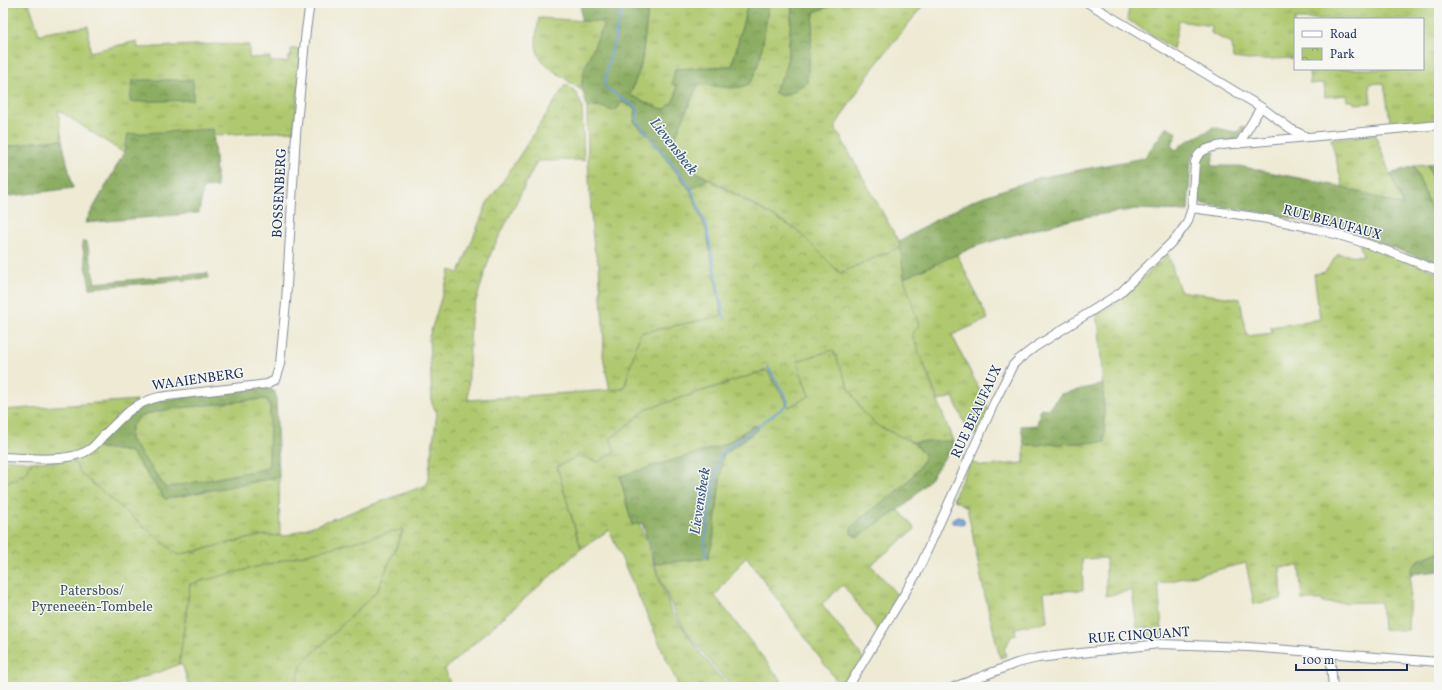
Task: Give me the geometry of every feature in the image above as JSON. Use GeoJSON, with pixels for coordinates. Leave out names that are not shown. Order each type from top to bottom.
{"type":"FeatureCollection","features":[{"type":"Feature","properties":{"kind":"street","name":"BOSSENBERG"},"geometry":{"type":"LineString","coordinates":[[272,383],[277,377],[283,341],[291,239],[296,134],[310,3]]}},
{"type":"Feature","properties":{"kind":"street"},"geometry":{"type":"LineString","coordinates":[[1088,3],[1261,107],[1291,129],[1308,138]]}},
{"type":"Feature","properties":{"kind":"street"},"geometry":{"type":"LineString","coordinates":[[1239,144],[1261,107]]}},
{"type":"Feature","properties":{"kind":"street","name":"RUE BEAUFAUX"},"geometry":{"type":"LineString","coordinates":[[848,687],[917,573],[995,401],[1014,365],[1035,347],[1113,298],[1128,286],[1176,238],[1187,223],[1192,205],[1193,172],[1196,158],[1204,149],[1239,144],[1439,125]]}},
{"type":"Feature","properties":{"kind":"street","name":"RUE BEAUFAUX"},"geometry":{"type":"LineString","coordinates":[[1192,205],[1325,231],[1383,249],[1439,271]]}},
{"type":"Feature","properties":{"kind":"street","name":"WAAIENBERG"},"geometry":{"type":"LineString","coordinates":[[3,457],[68,458],[90,449],[127,412],[145,400],[272,383]]}},
{"type":"Feature","properties":{"kind":"street","name":"RUE CINQUANT"},"geometry":{"type":"LineString","coordinates":[[954,687],[1010,665],[1038,658],[1159,644],[1249,647],[1439,662]]}},
{"type":"Feature","properties":{"kind":"street"},"geometry":{"type":"LineString","coordinates":[[1330,653],[1333,687]]}},
{"type":"Feature","properties":{"kind":"green space"},"geometry":{"type":"Polygon","coordinates":[[[3,3],[29,3],[39,34],[88,26],[90,52],[137,41],[138,48],[216,44],[249,45],[249,58],[270,57],[270,62],[288,62],[288,57],[291,56],[291,49],[303,49],[294,131],[213,135],[213,129],[124,153],[58,110],[62,140],[33,142],[3,148],[3,3]]]}},
{"type":"Feature","properties":{"kind":"green space"},"geometry":{"type":"Polygon","coordinates":[[[581,3],[649,3],[641,65],[630,95],[658,108],[665,109],[672,102],[676,93],[677,86],[672,84],[675,69],[732,66],[748,3],[769,3],[759,60],[752,80],[747,85],[736,88],[698,84],[677,133],[672,149],[682,163],[708,179],[690,190],[648,135],[634,122],[636,109],[622,102],[616,110],[613,111],[600,106],[587,108],[582,87],[583,75],[604,22],[581,21],[581,3]]]}},
{"type":"Feature","properties":{"kind":"green space"},"geometry":{"type":"Polygon","coordinates":[[[649,3],[748,3],[732,66],[675,69],[677,86],[676,95],[674,100],[666,109],[658,108],[630,95],[641,65],[649,3]]]}},
{"type":"Feature","properties":{"kind":"green space"},"geometry":{"type":"Polygon","coordinates":[[[769,3],[793,3],[788,57],[783,76],[776,87],[775,93],[807,82],[814,12],[839,3],[925,3],[870,72],[836,125],[836,129],[899,242],[900,247],[840,273],[797,230],[682,163],[672,149],[677,133],[698,83],[732,88],[760,58],[769,3]]]}},
{"type":"Feature","properties":{"kind":"green space"},"geometry":{"type":"Polygon","coordinates":[[[793,3],[839,3],[814,12],[807,82],[791,93],[781,96],[775,93],[776,87],[783,76],[788,57],[793,3]]]}},
{"type":"Feature","properties":{"kind":"green space"},"geometry":{"type":"Polygon","coordinates":[[[1130,3],[1439,3],[1439,121],[1391,126],[1384,83],[1369,84],[1371,103],[1354,104],[1353,101],[1347,101],[1347,95],[1325,97],[1324,83],[1310,84],[1309,70],[1424,70],[1424,18],[1294,18],[1294,58],[1248,60],[1233,58],[1232,44],[1211,33],[1212,26],[1179,21],[1173,49],[1127,19],[1130,3]]]}},
{"type":"Feature","properties":{"kind":"green space"},"geometry":{"type":"Polygon","coordinates":[[[539,18],[605,22],[582,82],[584,91],[553,71],[541,59],[536,46],[539,18]]]}},
{"type":"Feature","properties":{"kind":"green space"},"geometry":{"type":"Polygon","coordinates":[[[133,80],[193,80],[193,100],[130,102],[133,80]]]}},
{"type":"Feature","properties":{"kind":"green space","name":"Patersbos/ Pyreneeën-Tombele"},"geometry":{"type":"Polygon","coordinates":[[[566,84],[577,94],[582,106],[584,160],[537,161],[491,253],[471,317],[468,400],[624,389],[640,333],[722,316],[706,229],[690,190],[708,179],[797,230],[840,273],[900,247],[904,278],[919,325],[912,334],[953,441],[913,442],[878,426],[864,414],[849,388],[833,350],[797,361],[809,396],[789,407],[767,370],[647,409],[610,439],[615,451],[598,462],[579,455],[557,467],[581,549],[445,669],[451,687],[295,687],[302,664],[377,591],[404,529],[190,584],[179,664],[165,670],[114,687],[3,687],[3,486],[12,479],[18,479],[28,471],[31,462],[73,460],[81,474],[178,555],[264,535],[285,536],[427,485],[437,413],[432,404],[429,337],[450,270],[459,273],[487,203],[566,84]]]}},
{"type":"Feature","properties":{"kind":"green space"},"geometry":{"type":"Polygon","coordinates":[[[622,102],[637,109],[634,122],[648,135],[690,190],[706,229],[722,316],[640,333],[624,389],[610,390],[603,355],[604,342],[599,265],[594,248],[592,229],[587,108],[598,106],[616,110],[622,102]]]}},
{"type":"Feature","properties":{"kind":"green space"},"geometry":{"type":"Polygon","coordinates":[[[1167,126],[1177,133],[1171,146],[1176,150],[1184,143],[1213,127],[1235,132],[1238,132],[1242,126],[1246,128],[1238,139],[1211,143],[1199,148],[1195,153],[1191,159],[1188,211],[1136,209],[1084,217],[1042,227],[976,246],[904,278],[899,242],[934,221],[976,199],[1038,178],[1145,157],[1167,126]]]}},
{"type":"Feature","properties":{"kind":"green space"},"geometry":{"type":"Polygon","coordinates":[[[213,129],[217,187],[203,188],[199,213],[85,223],[124,153],[128,134],[213,129]]]}},
{"type":"Feature","properties":{"kind":"green space"},"geometry":{"type":"Polygon","coordinates":[[[1375,134],[1404,207],[1343,187],[1331,139],[1375,134]]]}},
{"type":"Feature","properties":{"kind":"green space"},"geometry":{"type":"Polygon","coordinates":[[[62,140],[73,188],[3,197],[3,148],[33,142],[62,140]]]}},
{"type":"Feature","properties":{"kind":"green space"},"geometry":{"type":"Polygon","coordinates":[[[1211,151],[1215,152],[1211,166],[1239,166],[1343,187],[1404,206],[1390,174],[1414,166],[1436,221],[1439,221],[1439,265],[1340,228],[1259,212],[1196,203],[1197,164],[1200,158],[1211,151]]]}},
{"type":"Feature","properties":{"kind":"green space"},"geometry":{"type":"Polygon","coordinates":[[[1434,163],[1439,175],[1439,198],[1428,165],[1434,163]]]}},
{"type":"Feature","properties":{"kind":"green space"},"geometry":{"type":"Polygon","coordinates":[[[1428,165],[1439,198],[1439,221],[1436,221],[1414,166],[1428,165]]]}},
{"type":"Feature","properties":{"kind":"green space"},"geometry":{"type":"Polygon","coordinates":[[[82,242],[87,242],[95,283],[208,273],[208,278],[90,288],[82,242]]]}},
{"type":"Feature","properties":{"kind":"green space"},"geometry":{"type":"Polygon","coordinates":[[[1359,243],[1439,273],[1439,552],[1419,560],[1411,569],[1408,630],[1383,630],[1381,602],[1323,603],[1322,600],[1302,600],[1299,566],[1280,567],[1282,599],[1254,604],[1246,563],[1158,584],[1163,640],[1149,642],[1148,627],[1137,628],[1132,590],[1106,596],[1106,558],[1082,559],[1083,590],[1044,592],[1047,622],[1015,628],[1016,635],[1012,636],[1004,649],[1006,656],[1000,658],[984,592],[967,507],[953,499],[970,462],[983,466],[1024,463],[1024,445],[1104,442],[1104,406],[1099,327],[1095,315],[1116,302],[1132,289],[1168,254],[1180,291],[1240,299],[1247,336],[1272,333],[1271,327],[1320,319],[1314,274],[1325,272],[1338,254],[1363,256],[1359,243]]]}},
{"type":"Feature","properties":{"kind":"green space"},"geometry":{"type":"Polygon","coordinates":[[[957,254],[988,319],[952,335],[989,409],[975,436],[964,422],[953,397],[938,401],[912,334],[904,278],[957,254]]]}},
{"type":"Feature","properties":{"kind":"green space"},"geometry":{"type":"Polygon","coordinates":[[[833,349],[849,388],[878,426],[913,442],[925,455],[914,474],[906,483],[859,519],[857,536],[899,510],[915,529],[871,565],[899,597],[879,632],[843,585],[822,604],[864,659],[847,687],[841,687],[746,556],[715,596],[786,687],[732,687],[698,647],[686,630],[669,600],[655,564],[708,558],[716,514],[723,455],[759,429],[755,425],[724,445],[620,477],[632,525],[639,523],[671,611],[701,654],[729,687],[679,687],[609,530],[581,549],[557,467],[579,455],[598,462],[615,452],[610,439],[647,409],[767,370],[789,407],[809,396],[797,361],[833,349]]]}},
{"type":"Feature","properties":{"kind":"green space"},"geometry":{"type":"Polygon","coordinates":[[[1103,384],[1105,442],[1024,445],[1021,426],[1037,425],[1041,408],[1048,409],[1061,394],[1103,384]]]}},
{"type":"Feature","properties":{"kind":"green space"},"geometry":{"type":"Polygon","coordinates":[[[268,387],[275,392],[276,397],[279,477],[165,499],[131,452],[96,447],[132,411],[153,401],[268,387]],[[262,399],[170,409],[147,414],[137,419],[131,427],[130,439],[166,488],[264,469],[269,466],[270,405],[267,400],[262,399]]]}},
{"type":"Feature","properties":{"kind":"green space"},"geometry":{"type":"Polygon","coordinates":[[[262,399],[267,400],[270,405],[269,466],[264,469],[166,488],[130,439],[131,427],[137,419],[147,414],[170,409],[262,399]]]}},
{"type":"Feature","properties":{"kind":"green space"},"geometry":{"type":"Polygon","coordinates":[[[137,400],[89,446],[80,450],[59,455],[3,454],[3,410],[137,400]]]}},
{"type":"Feature","properties":{"kind":"green space"},"geometry":{"type":"Polygon","coordinates":[[[755,425],[759,428],[723,455],[713,540],[708,558],[655,564],[642,523],[632,525],[620,476],[724,445],[755,425]]]}},
{"type":"Feature","properties":{"kind":"green space"},"geometry":{"type":"Polygon","coordinates":[[[953,441],[952,447],[930,479],[906,505],[857,537],[851,534],[851,528],[860,519],[903,486],[920,466],[925,455],[913,442],[953,441]]]}},
{"type":"Feature","properties":{"kind":"green space"},"geometry":{"type":"Polygon","coordinates":[[[96,447],[131,452],[165,499],[279,477],[280,536],[264,535],[178,555],[81,474],[73,460],[96,447]]]}},
{"type":"Feature","properties":{"kind":"green space"},"geometry":{"type":"Polygon","coordinates":[[[3,459],[31,462],[28,471],[18,479],[12,479],[3,486],[3,459]]]}},
{"type":"Feature","properties":{"kind":"green space"},"geometry":{"type":"Polygon","coordinates":[[[404,528],[377,591],[302,664],[295,687],[189,687],[183,666],[179,664],[190,584],[404,528]]]}},
{"type":"Feature","properties":{"kind":"green space"},"geometry":{"type":"Polygon","coordinates":[[[1438,552],[1439,571],[1411,574],[1411,569],[1419,560],[1438,552]]]}},
{"type":"Feature","properties":{"kind":"water"},"geometry":{"type":"Polygon","coordinates":[[[957,516],[963,518],[965,522],[963,524],[952,523],[952,519],[957,516]]]}},
{"type":"Feature","properties":{"kind":"waterway","name":"Lievensbeek"},"geometry":{"type":"LineString","coordinates":[[623,3],[604,83],[605,87],[638,109],[637,121],[691,188],[707,228],[725,318]]}},
{"type":"Feature","properties":{"kind":"waterway","name":"Lievensbeek"},"geometry":{"type":"LineString","coordinates":[[706,557],[705,542],[719,457],[722,452],[783,408],[788,402],[768,367]]}}]}
